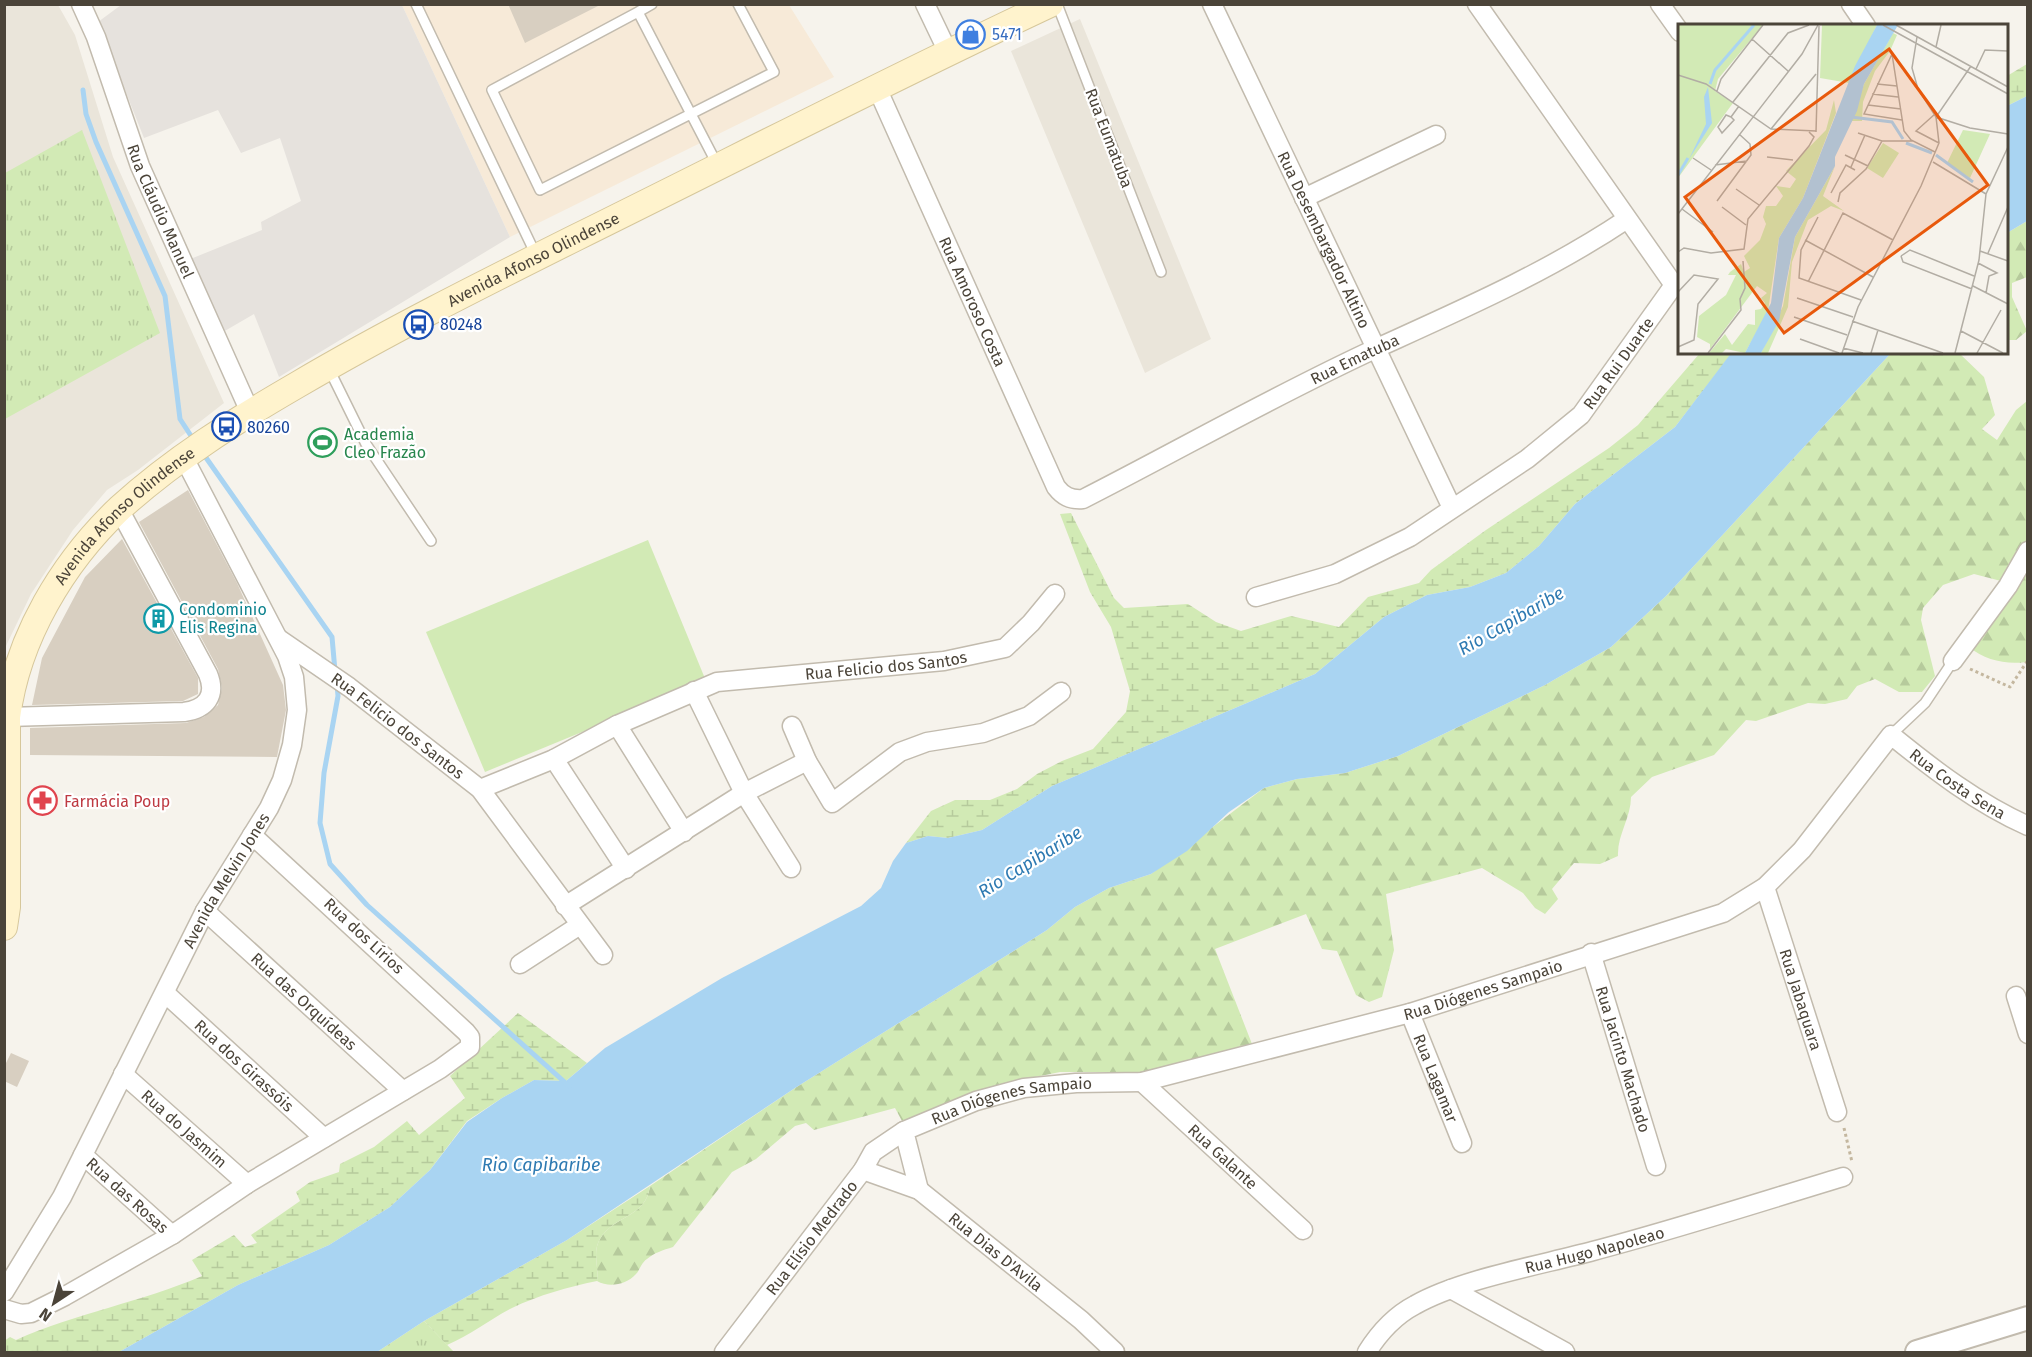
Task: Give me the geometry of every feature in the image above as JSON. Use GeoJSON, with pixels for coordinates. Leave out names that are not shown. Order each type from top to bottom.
{"type":"FeatureCollection","features":[{"type":"Feature","properties":{"kind":"main road","name":"Avenida Afonso Olindense"},"geometry":{"type":"LineString","coordinates":[[4,927],[7,907],[7,695],[34,629],[57,583],[119,509],[193,449],[250,412],[440,306],[948,52],[1050,4]]}},
{"type":"Feature","properties":{"kind":"street","name":"Rua Cláudio Manuel"},"geometry":{"type":"LineString","coordinates":[[81,4],[96,37],[140,166],[250,412]]}},
{"type":"Feature","properties":{"kind":"street"},"geometry":{"type":"LineString","coordinates":[[925,4],[948,52]]}},
{"type":"Feature","properties":{"kind":"street","name":"Rua Desembargador Altino"},"geometry":{"type":"LineString","coordinates":[[1212,4],[1452,508]]}},
{"type":"Feature","properties":{"kind":"street","name":"Rua Rui Duarte"},"geometry":{"type":"LineString","coordinates":[[1256,597],[1335,574],[1410,537],[1527,459],[1581,415],[1674,285],[1477,4]]}},
{"type":"Feature","properties":{"kind":"street"},"geometry":{"type":"LineString","coordinates":[[1660,4],[1678,29]]}},
{"type":"Feature","properties":{"kind":"street"},"geometry":{"type":"LineString","coordinates":[[1851,4],[1865,24]]}},
{"type":"Feature","properties":{"kind":"street","name":"Rua Amoroso Costa"},"geometry":{"type":"LineString","coordinates":[[877,88],[1056,487],[1068,498],[1083,499]]}},
{"type":"Feature","properties":{"kind":"street"},"geometry":{"type":"LineString","coordinates":[[1304,198],[1436,135]]}},
{"type":"Feature","properties":{"kind":"street","name":"Rua Ematuba"},"geometry":{"type":"LineString","coordinates":[[1083,499],[1376,349],[1505,291],[1577,252],[1627,219]]}},
{"type":"Feature","properties":{"kind":"street","name":"Avenida Melvin Jones"},"geometry":{"type":"LineString","coordinates":[[4,1292],[50,1217],[83,1155],[166,994],[205,911],[252,835],[282,780],[292,745],[297,710],[294,677],[279,638],[193,449]]}},
{"type":"Feature","properties":{"kind":"street"},"geometry":{"type":"LineString","coordinates":[[7,695],[184,712],[198,710],[206,704],[211,695],[212,685],[208,674],[119,509]]}},
{"type":"Feature","properties":{"kind":"street"},"geometry":{"type":"LineString","coordinates":[[1953,661],[2008,586],[2028,551]]}},
{"type":"Feature","properties":{"kind":"street","name":"Rua Felicio dos Santos"},"geometry":{"type":"LineString","coordinates":[[279,638],[349,687],[480,789],[554,759],[617,725],[717,682],[944,662],[1005,648],[1031,624],[1055,594]]}},
{"type":"Feature","properties":{"kind":"street"},"geometry":{"type":"LineString","coordinates":[[694,692],[744,793],[791,868]]}},
{"type":"Feature","properties":{"kind":"street"},"geometry":{"type":"LineString","coordinates":[[792,726],[807,761],[832,803],[900,752],[927,742],[983,733],[1029,716],[1061,692]]}},
{"type":"Feature","properties":{"kind":"street"},"geometry":{"type":"LineString","coordinates":[[617,725],[684,832]]}},
{"type":"Feature","properties":{"kind":"street","name":"Rua Costa Sena"},"geometry":{"type":"LineString","coordinates":[[1891,735],[1934,770],[1976,799],[2028,826]]}},
{"type":"Feature","properties":{"kind":"street","name":"Rua Diógenes Sampaio"},"geometry":{"type":"LineString","coordinates":[[904,1131],[976,1101],[1024,1088],[1076,1083],[1142,1082],[1410,1013],[1591,953],[1723,913],[1765,887],[1802,850],[1891,735]]}},
{"type":"Feature","properties":{"kind":"street"},"geometry":{"type":"LineString","coordinates":[[554,759],[626,869]]}},
{"type":"Feature","properties":{"kind":"street"},"geometry":{"type":"LineString","coordinates":[[565,906],[744,793],[807,761]]}},
{"type":"Feature","properties":{"kind":"street"},"geometry":{"type":"LineString","coordinates":[[480,789],[603,955]]}},
{"type":"Feature","properties":{"kind":"street","name":"Rua dos Lírios"},"geometry":{"type":"LineString","coordinates":[[252,835],[466,1032],[471,1042],[466,1052],[403,1091]]}},
{"type":"Feature","properties":{"kind":"street","name":"Rua Jabaquara"},"geometry":{"type":"LineString","coordinates":[[1765,887],[1837,1112]]}},
{"type":"Feature","properties":{"kind":"street","name":"Rua das Orquídeas"},"geometry":{"type":"LineString","coordinates":[[205,911],[403,1091]]}},
{"type":"Feature","properties":{"kind":"street"},"geometry":{"type":"LineString","coordinates":[[520,964],[580,925]]}},
{"type":"Feature","properties":{"kind":"street","name":"Rua Jacinto Machado"},"geometry":{"type":"LineString","coordinates":[[1591,953],[1656,1166]]}},
{"type":"Feature","properties":{"kind":"street","name":"Rua dos Girassóis"},"geometry":{"type":"LineString","coordinates":[[166,994],[324,1138]]}},
{"type":"Feature","properties":{"kind":"street"},"geometry":{"type":"LineString","coordinates":[[2016,996],[2028,1034]]}},
{"type":"Feature","properties":{"kind":"street","name":"Rua Lagamar"},"geometry":{"type":"LineString","coordinates":[[1410,1013],[1462,1143]]}},
{"type":"Feature","properties":{"kind":"street","name":"Rua do Jasmim"},"geometry":{"type":"LineString","coordinates":[[123,1074],[247,1184]]}},
{"type":"Feature","properties":{"kind":"street","name":"Rua Galante"},"geometry":{"type":"LineString","coordinates":[[1142,1082],[1303,1230]]}},
{"type":"Feature","properties":{"kind":"street"},"geometry":{"type":"LineString","coordinates":[[4,1309],[21,1314],[31,1313],[172,1235],[247,1184],[403,1091]]}},
{"type":"Feature","properties":{"kind":"street"},"geometry":{"type":"LineString","coordinates":[[904,1131],[919,1190]]}},
{"type":"Feature","properties":{"kind":"street","name":"Rua Elísio Medrado"},"geometry":{"type":"LineString","coordinates":[[724,1353],[863,1170],[873,1152],[904,1131]]}},
{"type":"Feature","properties":{"kind":"street","name":"Rua das Rosas"},"geometry":{"type":"LineString","coordinates":[[83,1155],[172,1235]]}},
{"type":"Feature","properties":{"kind":"street","name":"Rua Dias D'Avila"},"geometry":{"type":"LineString","coordinates":[[863,1170],[919,1190],[1081,1320],[1115,1353]]}},
{"type":"Feature","properties":{"kind":"street","name":"Rua Hugo Napoleao"},"geometry":{"type":"LineString","coordinates":[[1367,1353],[1375,1339],[1399,1316],[1415,1305],[1450,1289],[1603,1248],[1843,1177]]}},
{"type":"Feature","properties":{"kind":"street"},"geometry":{"type":"LineString","coordinates":[[1450,1289],[1565,1353]]}},
{"type":"Feature","properties":{"kind":"street"},"geometry":{"type":"LineString","coordinates":[[1917,1353],[2028,1318]]}},
{"type":"Feature","properties":{"kind":"lane"},"geometry":{"type":"LineString","coordinates":[[416,4],[537,257]]}},
{"type":"Feature","properties":{"kind":"lane"},"geometry":{"type":"LineString","coordinates":[[652,4],[492,90],[540,190],[774,72],[738,4]]}},
{"type":"Feature","properties":{"kind":"lane","name":"Rua Eumatuba"},"geometry":{"type":"LineString","coordinates":[[1057,4],[1161,272]]}},
{"type":"Feature","properties":{"kind":"lane"},"geometry":{"type":"LineString","coordinates":[[638,12],[719,167]]}},
{"type":"Feature","properties":{"kind":"lane"},"geometry":{"type":"LineString","coordinates":[[328,367],[366,444],[431,541]]}},
{"type":"Feature","properties":{"kind":"lane","name":"Rua Diógenes Sampaio"},"geometry":{"type":"LineString","coordinates":[[1891,735],[1925,703],[1953,661]]}},
{"type":"Feature","properties":{"kind":"path"},"geometry":{"type":"LineString","coordinates":[[1953,661],[2010,687],[2028,660]]}},
{"type":"Feature","properties":{"kind":"path"},"geometry":{"type":"LineString","coordinates":[[1837,1112],[1849,1140],[1853,1165],[1843,1177]]}},
{"type":"Feature","properties":{"kind":"shaded area"},"geometry":{"type":"Polygon","coordinates":[[[5,5],[58,5],[75,35],[113,157],[224,403],[138,470],[107,490],[73,530],[31,594],[5,648],[5,5]]]}},
{"type":"Feature","properties":{"kind":"shaded area"},"geometry":{"type":"Polygon","coordinates":[[[121,5],[402,5],[510,237],[279,377],[254,314],[223,332],[188,260],[262,230],[261,222],[301,201],[280,138],[241,153],[218,110],[144,138],[98,22],[121,5]]]}},
{"type":"Feature","properties":{"kind":"shaded area"},"geometry":{"type":"Polygon","coordinates":[[[402,5],[789,5],[834,77],[510,237],[402,5]]]}},
{"type":"Feature","properties":{"kind":"shaded area"},"geometry":{"type":"Polygon","coordinates":[[[1080,19],[1211,339],[1145,373],[1011,51],[1080,19]]]}},
{"type":"Feature","properties":{"kind":"green space"},"geometry":{"type":"Polygon","coordinates":[[[2027,64],[2027,96],[2008,106],[2008,75],[2027,64]]]}},
{"type":"Feature","properties":{"kind":"green space"},"geometry":{"type":"Polygon","coordinates":[[[82,130],[160,333],[5,419],[5,173],[82,130]]]}},
{"type":"Feature","properties":{"kind":"green space"},"geometry":{"type":"Polygon","coordinates":[[[2027,221],[2027,277],[2012,283],[2012,297],[2027,331],[2016,340],[2008,340],[2008,232],[2027,221]]]}},
{"type":"Feature","properties":{"kind":"green space"},"geometry":{"type":"Polygon","coordinates":[[[1699,354],[1731,354],[1675,427],[1575,504],[1539,546],[1506,573],[1470,587],[1427,595],[1384,617],[1315,674],[1052,786],[982,830],[948,838],[928,836],[906,843],[931,811],[955,800],[990,800],[1017,789],[1037,774],[1062,761],[1093,749],[1126,712],[1130,691],[1111,627],[1090,592],[1060,514],[1071,513],[1114,598],[1124,608],[1188,604],[1216,622],[1241,631],[1291,616],[1339,627],[1368,597],[1419,583],[1431,570],[1486,530],[1609,448],[1638,425],[1699,354]]]}},
{"type":"Feature","properties":{"kind":"green space"},"geometry":{"type":"Polygon","coordinates":[[[1890,354],[1960,354],[1984,377],[1995,415],[1982,429],[1997,440],[2016,410],[2027,401],[2026,662],[2011,663],[1996,660],[1969,647],[2001,581],[1974,574],[1943,585],[1923,608],[1921,620],[1935,676],[1922,692],[1899,692],[1875,679],[1857,686],[1847,699],[1825,704],[1808,703],[1756,721],[1746,720],[1714,755],[1652,777],[1631,797],[1618,856],[1600,864],[1574,863],[1552,889],[1558,899],[1545,914],[1535,908],[1523,893],[1482,868],[1386,894],[1394,950],[1382,997],[1369,1002],[1356,995],[1337,951],[1322,949],[1306,914],[1215,949],[1252,1044],[1141,1072],[1060,1072],[1002,1084],[902,1121],[895,1108],[814,1130],[806,1123],[795,1126],[756,1159],[732,1172],[673,1247],[643,1262],[636,1274],[627,1281],[612,1285],[597,1281],[596,1254],[600,1239],[613,1225],[636,1211],[647,1196],[650,1186],[795,1088],[1047,930],[1075,907],[1109,888],[1151,874],[1264,788],[1297,779],[1345,773],[1398,756],[1545,685],[1611,647],[1666,596],[1890,354]]]}},
{"type":"Feature","properties":{"kind":"green space"},"geometry":{"type":"Polygon","coordinates":[[[648,540],[706,681],[485,772],[426,632],[648,540]]]}},
{"type":"Feature","properties":{"kind":"green space"},"geometry":{"type":"Polygon","coordinates":[[[518,1013],[587,1063],[566,1081],[534,1080],[467,1121],[430,1170],[390,1207],[329,1245],[238,1285],[119,1352],[5,1352],[4,1341],[10,1337],[16,1340],[62,1322],[202,1276],[192,1260],[234,1235],[245,1247],[257,1243],[251,1235],[300,1201],[296,1192],[310,1182],[339,1172],[340,1164],[374,1147],[407,1121],[419,1135],[465,1098],[450,1076],[518,1013]]]}},
{"type":"Feature","properties":{"kind":"green space"},"geometry":{"type":"Polygon","coordinates":[[[650,1186],[647,1196],[636,1211],[613,1225],[600,1239],[596,1254],[597,1281],[522,1303],[447,1345],[424,1321],[567,1240],[650,1186]]]}},
{"type":"Feature","properties":{"kind":"green space"},"geometry":{"type":"Polygon","coordinates":[[[424,1321],[454,1352],[377,1352],[424,1321]]]}},
{"type":"Feature","properties":{"kind":"water"},"geometry":{"type":"Polygon","coordinates":[[[2027,96],[2027,221],[2008,232],[2008,106],[2027,96]]]}},
{"type":"Feature","properties":{"kind":"water","name":"Rio Capibaribe"},"geometry":{"type":"Polygon","coordinates":[[[1730,354],[1890,354],[1666,596],[1611,647],[1545,685],[1398,756],[1345,773],[1297,779],[1264,788],[1229,812],[1187,851],[1151,874],[1109,888],[1075,907],[1047,930],[795,1088],[567,1240],[424,1321],[377,1352],[119,1352],[238,1285],[329,1245],[390,1207],[430,1170],[467,1122],[502,1098],[534,1080],[566,1081],[605,1048],[722,978],[861,906],[881,888],[893,861],[906,843],[928,836],[948,838],[982,830],[1052,786],[1315,674],[1384,617],[1427,595],[1470,587],[1506,573],[1539,546],[1575,504],[1675,427],[1730,354]]]}},
{"type":"Feature","properties":{"kind":"building"},"geometry":{"type":"Polygon","coordinates":[[[508,4],[602,4],[525,43],[508,4]]]}},
{"type":"Feature","properties":{"kind":"building"},"geometry":{"type":"Polygon","coordinates":[[[188,490],[237,583],[283,685],[286,710],[277,757],[30,755],[30,728],[186,723],[204,717],[218,705],[222,688],[218,669],[139,522],[188,490]]]}},
{"type":"Feature","properties":{"kind":"building"},"geometry":{"type":"Polygon","coordinates":[[[122,539],[198,678],[198,694],[183,701],[32,705],[42,658],[85,577],[122,539]]]}},
{"type":"Feature","properties":{"kind":"building"},"geometry":{"type":"Polygon","coordinates":[[[11,1053],[29,1061],[17,1087],[4,1081],[4,1067],[11,1053]]]}},
{"type":"Feature","properties":{"kind":"waterway"},"geometry":{"type":"LineString","coordinates":[[83,90],[86,114],[96,142],[165,296],[180,419],[195,442]]}},
{"type":"Feature","properties":{"kind":"waterway"},"geometry":{"type":"LineString","coordinates":[[202,452],[332,637],[335,671]]}},
{"type":"Feature","properties":{"kind":"waterway"},"geometry":{"type":"LineString","coordinates":[[337,684],[338,696],[324,773],[320,823],[330,864],[367,905],[569,1086]]}},
{"type":"Feature","properties":{"kind":"place","name":"5471"},"geometry":{"type":"Point","coordinates":[971,34]}},
{"type":"Feature","properties":{"kind":"place","name":"80248"},"geometry":{"type":"Point","coordinates":[419,324]}},
{"type":"Feature","properties":{"kind":"place","name":"80260"},"geometry":{"type":"Point","coordinates":[226,427]}},
{"type":"Feature","properties":{"kind":"place","name":"Academia Cleo Frazão"},"geometry":{"type":"Point","coordinates":[323,443]}},
{"type":"Feature","properties":{"kind":"place","name":"Condominio Elis Regina"},"geometry":{"type":"Point","coordinates":[158,618]}},
{"type":"Feature","properties":{"kind":"place","name":"Farmácia Poup"},"geometry":{"type":"Point","coordinates":[43,801]}}]}
